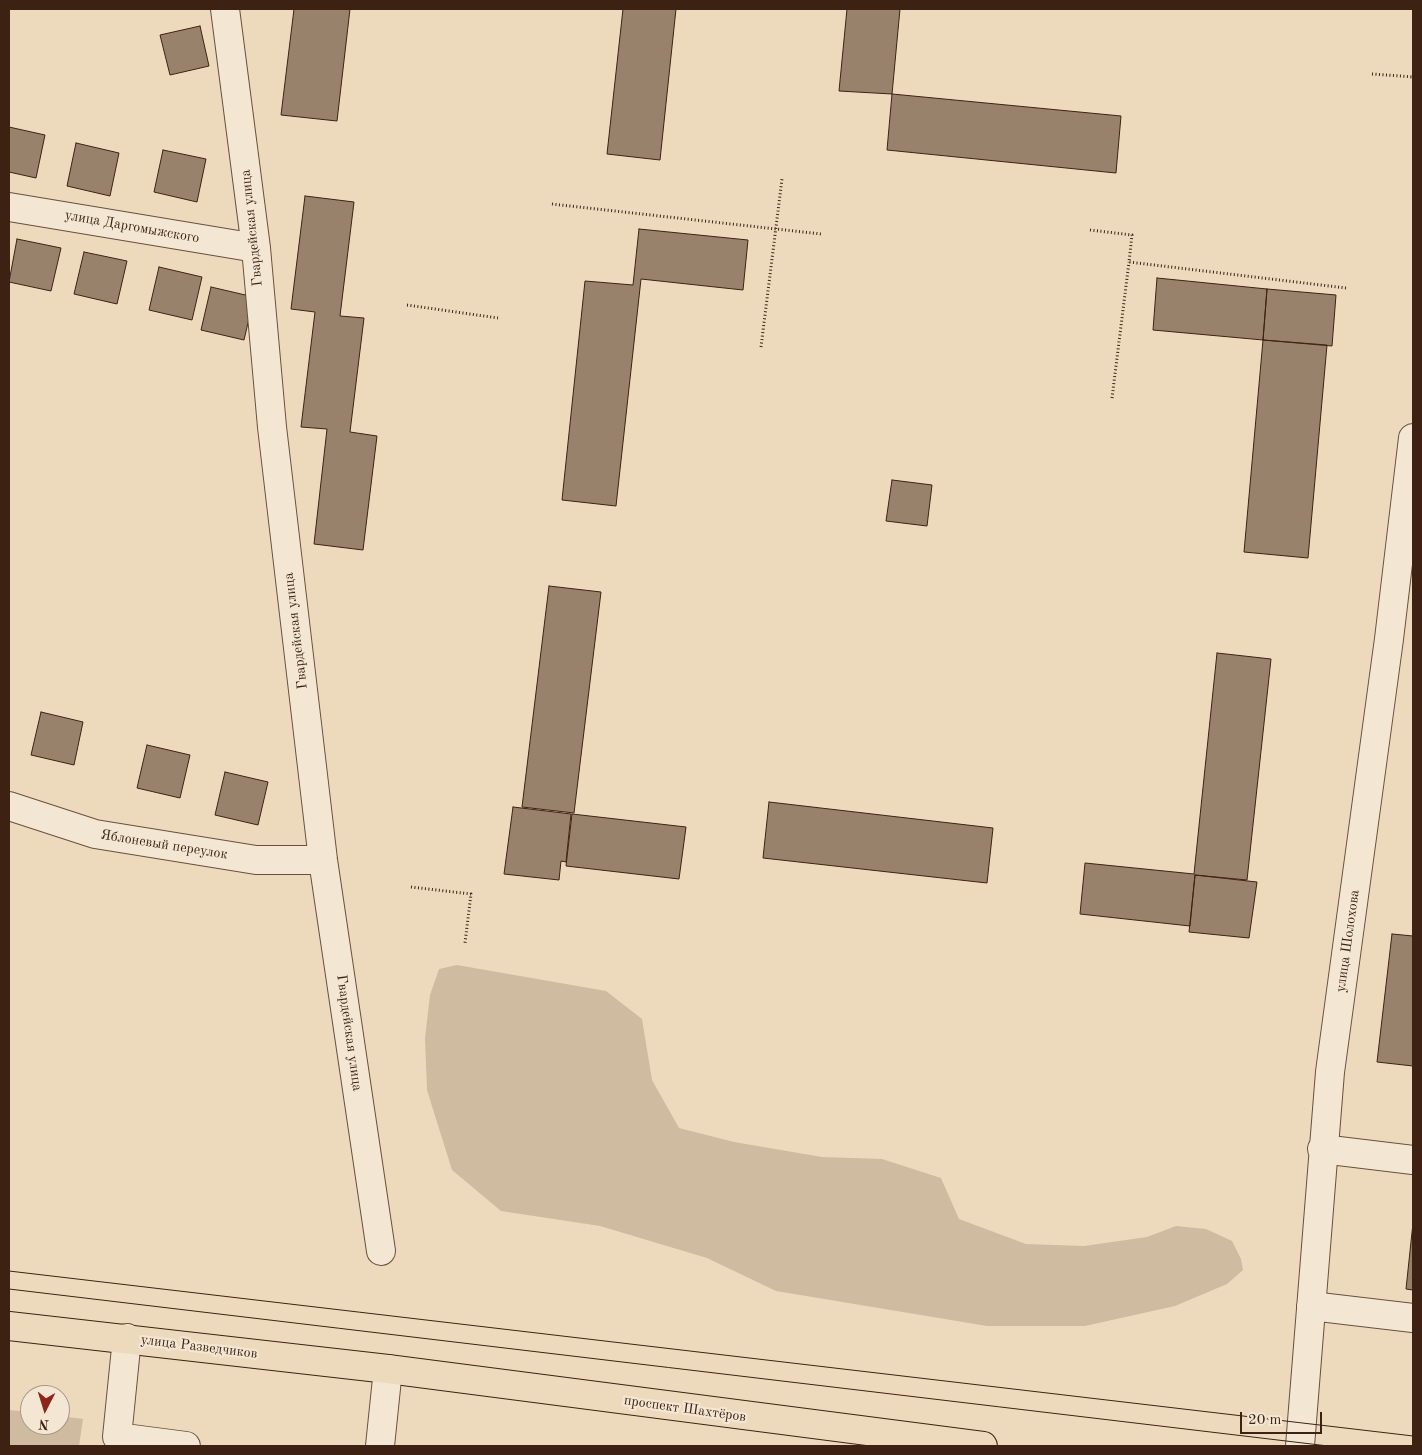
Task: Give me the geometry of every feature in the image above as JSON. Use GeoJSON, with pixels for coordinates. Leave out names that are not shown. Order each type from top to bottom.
{"type":"FeatureCollection","features":[{"type":"Feature","properties":{"kind":"main road","name":"улица Разведчиков"},"geometry":{"type":"LineString","coordinates":[[9,1326],[127,1338],[388,1370]]}},
{"type":"Feature","properties":{"kind":"main road","name":"проспект Шахтёров"},"geometry":{"type":"LineString","coordinates":[[388,1370],[894,1441],[983,1446]]}},
{"type":"Feature","properties":{"kind":"street","name":"Гвардейская улица"},"geometry":{"type":"LineString","coordinates":[[225,9],[256,248],[272,427],[323,860],[381,1252]]}},
{"type":"Feature","properties":{"kind":"street","name":"улица Даргомыжского"},"geometry":{"type":"LineString","coordinates":[[9,207],[256,248]]}},
{"type":"Feature","properties":{"kind":"street","name":"улица Шолохова"},"geometry":{"type":"LineString","coordinates":[[1300,1446],[1322,1149],[1330,1072],[1389,639],[1413,438]]}},
{"type":"Feature","properties":{"kind":"street","name":"Яблоневый переулок"},"geometry":{"type":"LineString","coordinates":[[9,806],[95,834],[256,860],[323,860]]}},
{"type":"Feature","properties":{"kind":"street"},"geometry":{"type":"LineString","coordinates":[[1322,1149],[1413,1160]]}},
{"type":"Feature","properties":{"kind":"street"},"geometry":{"type":"LineString","coordinates":[[1311,1306],[1413,1318]]}},
{"type":"Feature","properties":{"kind":"street"},"geometry":{"type":"LineString","coordinates":[[127,1338],[117,1437],[186,1446]]}},
{"type":"Feature","properties":{"kind":"street"},"geometry":{"type":"LineString","coordinates":[[380,1446],[388,1370]]}},
{"type":"Feature","properties":{"kind":"path"},"geometry":{"type":"LineString","coordinates":[[1372,74],[1413,78]]}},
{"type":"Feature","properties":{"kind":"path"},"geometry":{"type":"LineString","coordinates":[[761,347],[782,179]]}},
{"type":"Feature","properties":{"kind":"path"},"geometry":{"type":"LineString","coordinates":[[552,204],[822,234]]}},
{"type":"Feature","properties":{"kind":"path"},"geometry":{"type":"LineString","coordinates":[[1090,230],[1132,235],[1112,398]]}},
{"type":"Feature","properties":{"kind":"path"},"geometry":{"type":"LineString","coordinates":[[1129,262],[1346,288]]}},
{"type":"Feature","properties":{"kind":"path"},"geometry":{"type":"LineString","coordinates":[[407,305],[498,318]]}},
{"type":"Feature","properties":{"kind":"path"},"geometry":{"type":"LineString","coordinates":[[410,887],[471,894],[465,943]]}},
{"type":"Feature","properties":{"kind":"shaded area"},"geometry":{"type":"Polygon","coordinates":[[[457,965],[606,991],[642,1019],[652,1080],[679,1128],[734,1142],[822,1157],[882,1159],[941,1178],[959,1219],[1026,1244],[1084,1246],[1147,1237],[1176,1226],[1206,1229],[1232,1241],[1241,1259],[1243,1270],[1227,1284],[1175,1306],[1085,1326],[987,1326],[776,1291],[707,1258],[600,1226],[501,1211],[452,1170],[427,1090],[425,1038],[430,995],[439,969],[457,965]]]}},
{"type":"Feature","properties":{"kind":"shaded area"},"geometry":{"type":"Polygon","coordinates":[[[9,1410],[20,1411],[20,1435],[70,1435],[70,1417],[83,1419],[79,1446],[9,1446],[9,1410]]]}},
{"type":"Feature","properties":{"kind":"building"},"geometry":{"type":"Polygon","coordinates":[[[294,9],[350,9],[337,121],[281,115],[294,9]]]}},
{"type":"Feature","properties":{"kind":"building"},"geometry":{"type":"Polygon","coordinates":[[[623,9],[676,9],[660,160],[607,154],[623,9]]]}},
{"type":"Feature","properties":{"kind":"building"},"geometry":{"type":"Polygon","coordinates":[[[847,9],[900,9],[892,94],[839,91],[847,9]]]}},
{"type":"Feature","properties":{"kind":"building"},"geometry":{"type":"Polygon","coordinates":[[[200,26],[209,66],[170,75],[160,35],[200,26]]]}},
{"type":"Feature","properties":{"kind":"building"},"geometry":{"type":"Polygon","coordinates":[[[892,94],[1121,116],[1116,173],[887,150],[892,94]]]}},
{"type":"Feature","properties":{"kind":"building"},"geometry":{"type":"Polygon","coordinates":[[[9,127],[45,135],[36,178],[9,172],[9,127]]]}},
{"type":"Feature","properties":{"kind":"building"},"geometry":{"type":"Polygon","coordinates":[[[76,143],[119,153],[110,196],[67,186],[76,143]]]}},
{"type":"Feature","properties":{"kind":"building"},"geometry":{"type":"Polygon","coordinates":[[[163,150],[206,159],[197,202],[154,192],[163,150]]]}},
{"type":"Feature","properties":{"kind":"building"},"geometry":{"type":"Polygon","coordinates":[[[305,196],[354,202],[340,316],[364,318],[350,432],[377,436],[363,550],[314,544],[327,429],[301,427],[315,312],[291,309],[305,196]]]}},
{"type":"Feature","properties":{"kind":"building"},"geometry":{"type":"Polygon","coordinates":[[[639,229],[748,240],[743,290],[641,279],[616,506],[562,500],[585,281],[633,285],[639,229]]]}},
{"type":"Feature","properties":{"kind":"building"},"geometry":{"type":"Polygon","coordinates":[[[17,239],[61,248],[51,291],[9,282],[17,239]]]}},
{"type":"Feature","properties":{"kind":"building"},"geometry":{"type":"Polygon","coordinates":[[[84,252],[127,261],[117,304],[74,294],[84,252]]]}},
{"type":"Feature","properties":{"kind":"building"},"geometry":{"type":"Polygon","coordinates":[[[159,267],[202,277],[192,320],[149,310],[159,267]]]}},
{"type":"Feature","properties":{"kind":"building"},"geometry":{"type":"Polygon","coordinates":[[[1157,278],[1267,289],[1263,340],[1153,330],[1157,278]]]}},
{"type":"Feature","properties":{"kind":"building"},"geometry":{"type":"Polygon","coordinates":[[[211,287],[254,297],[244,340],[201,330],[211,287]]]}},
{"type":"Feature","properties":{"kind":"building"},"geometry":{"type":"Polygon","coordinates":[[[1267,289],[1336,295],[1332,346],[1263,340],[1267,289]]]}},
{"type":"Feature","properties":{"kind":"building"},"geometry":{"type":"Polygon","coordinates":[[[1263,340],[1327,345],[1308,558],[1244,552],[1263,340]]]}},
{"type":"Feature","properties":{"kind":"building"},"geometry":{"type":"Polygon","coordinates":[[[892,480],[932,485],[927,526],[886,521],[892,480]]]}},
{"type":"Feature","properties":{"kind":"building"},"geometry":{"type":"Polygon","coordinates":[[[549,586],[601,592],[574,813],[522,807],[549,586]]]}},
{"type":"Feature","properties":{"kind":"building"},"geometry":{"type":"Polygon","coordinates":[[[1217,653],[1271,659],[1247,880],[1195,875],[1190,926],[1080,914],[1085,863],[1194,874],[1217,653]]]}},
{"type":"Feature","properties":{"kind":"building"},"geometry":{"type":"Polygon","coordinates":[[[41,712],[83,722],[74,765],[31,755],[41,712]]]}},
{"type":"Feature","properties":{"kind":"building"},"geometry":{"type":"Polygon","coordinates":[[[147,745],[190,755],[180,798],[137,788],[147,745]]]}},
{"type":"Feature","properties":{"kind":"building"},"geometry":{"type":"Polygon","coordinates":[[[225,772],[268,782],[258,825],[215,815],[225,772]]]}},
{"type":"Feature","properties":{"kind":"building"},"geometry":{"type":"Polygon","coordinates":[[[769,802],[993,828],[987,883],[763,858],[769,802]]]}},
{"type":"Feature","properties":{"kind":"building"},"geometry":{"type":"Polygon","coordinates":[[[513,807],[571,814],[566,862],[561,861],[559,880],[504,874],[513,807]]]}},
{"type":"Feature","properties":{"kind":"building"},"geometry":{"type":"Polygon","coordinates":[[[572,814],[686,827],[679,879],[566,866],[572,814]]]}},
{"type":"Feature","properties":{"kind":"building"},"geometry":{"type":"Polygon","coordinates":[[[1195,875],[1257,882],[1249,938],[1189,932],[1195,875]]]}},
{"type":"Feature","properties":{"kind":"building"},"geometry":{"type":"Polygon","coordinates":[[[1392,934],[1413,936],[1413,1066],[1377,1062],[1392,934]]]}},
{"type":"Feature","properties":{"kind":"building"},"geometry":{"type":"Polygon","coordinates":[[[1413,1223],[1413,1290],[1406,1289],[1413,1223]]]}},
{"type":"Feature","properties":{"kind":"tram line"},"geometry":{"type":"LineString","coordinates":[[9,1271],[1413,1436]]}},
{"type":"Feature","properties":{"kind":"tram line"},"geometry":{"type":"LineString","coordinates":[[9,1289],[1328,1446]]}}]}
